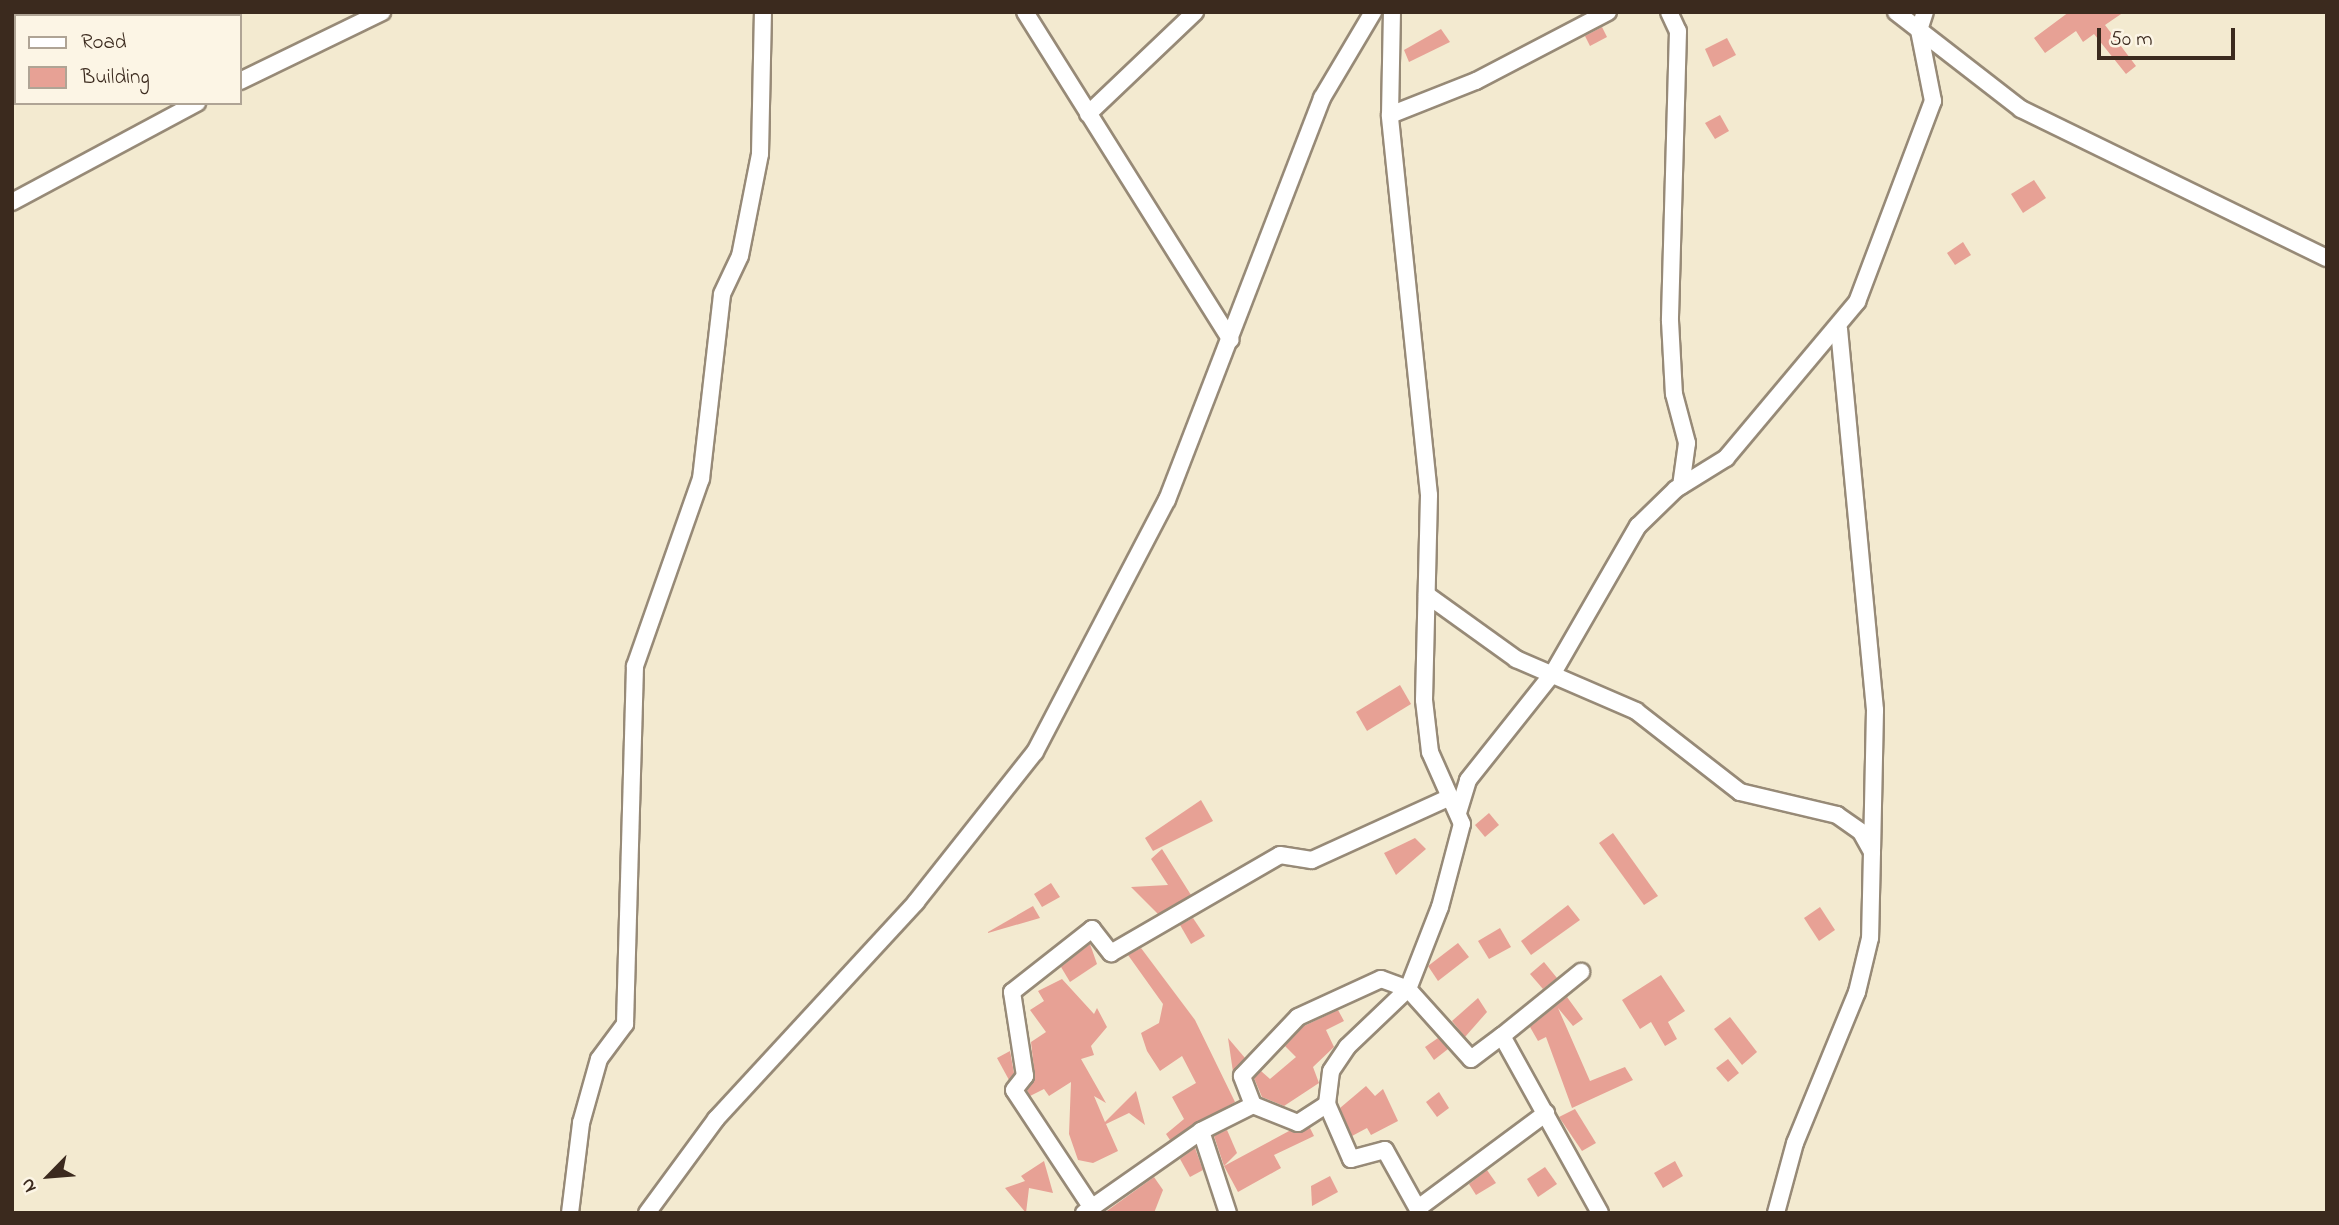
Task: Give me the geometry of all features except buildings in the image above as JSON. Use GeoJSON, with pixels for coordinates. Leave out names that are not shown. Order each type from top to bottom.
{"type":"FeatureCollection","features":[{"type":"Feature","properties":{"kind":"street"},"geometry":{"type":"LineString","coordinates":[[242,79],[383,12]]}},
{"type":"Feature","properties":{"kind":"street"},"geometry":{"type":"LineString","coordinates":[[570,1213],[581,1123],[599,1059],[625,1024],[635,666],[701,479],[722,294],[740,256],[760,154],[763,12]]}},
{"type":"Feature","properties":{"kind":"street"},"geometry":{"type":"LineString","coordinates":[[1025,12],[1231,340]]}},
{"type":"Feature","properties":{"kind":"street"},"geometry":{"type":"LineString","coordinates":[[1088,114],[1195,12]]}},
{"type":"Feature","properties":{"kind":"street"},"geometry":{"type":"LineString","coordinates":[[647,1213],[716,1118],[916,902],[1002,788],[1023,770],[1167,500],[1231,340],[1322,98],[1373,12]]}},
{"type":"Feature","properties":{"kind":"street"},"geometry":{"type":"LineString","coordinates":[[1392,12],[1391,115],[1422,379],[1427,595],[1424,701],[1430,752],[1446,799],[1458,813],[1462,824],[1440,908],[1408,989],[1347,1047],[1331,1071],[1327,1104],[1352,1159],[1385,1150],[1421,1209],[1546,1113]]}},
{"type":"Feature","properties":{"kind":"street"},"geometry":{"type":"LineString","coordinates":[[1561,34],[1573,12]]}},
{"type":"Feature","properties":{"kind":"street"},"geometry":{"type":"LineString","coordinates":[[1391,115],[1476,80],[1608,12]]}},
{"type":"Feature","properties":{"kind":"street"},"geometry":{"type":"LineString","coordinates":[[1670,12],[1678,31],[1670,321],[1674,394],[1686,433],[1681,486]]}},
{"type":"Feature","properties":{"kind":"street"},"geometry":{"type":"LineString","coordinates":[[1896,12],[2021,109],[2327,258]]}},
{"type":"Feature","properties":{"kind":"street"},"geometry":{"type":"LineString","coordinates":[[1458,813],[1468,780],[1553,674],[1627,541],[1681,486],[1726,458],[1773,396],[1839,328],[1874,268],[1931,108],[1933,83],[1919,30],[1924,12]]}},
{"type":"Feature","properties":{"kind":"street"},"geometry":{"type":"LineString","coordinates":[[12,202],[193,105]]}},
{"type":"Feature","properties":{"kind":"street"},"geometry":{"type":"LineString","coordinates":[[1776,1213],[1795,1143],[1857,992],[1873,911],[1875,710],[1839,328]]}},
{"type":"Feature","properties":{"kind":"street"},"geometry":{"type":"LineString","coordinates":[[1427,595],[1503,652],[1636,711],[1740,792],[1851,821],[1872,852]]}},
{"type":"Feature","properties":{"kind":"street"},"geometry":{"type":"LineString","coordinates":[[1253,1105],[1201,1130],[1088,1210],[1014,1090],[1025,1076],[1013,992],[1092,929],[1111,953],[1280,855],[1312,860],[1446,799]]}},
{"type":"Feature","properties":{"kind":"street"},"geometry":{"type":"LineString","coordinates":[[1327,1104],[1298,1123],[1253,1105],[1242,1076],[1302,1014],[1381,978],[1408,989],[1471,1059],[1581,972]]}},
{"type":"Feature","properties":{"kind":"street"},"geometry":{"type":"LineString","coordinates":[[1502,1036],[1600,1213]]}},
{"type":"Feature","properties":{"kind":"street"},"geometry":{"type":"LineString","coordinates":[[1201,1130],[1228,1213]]}}]}
